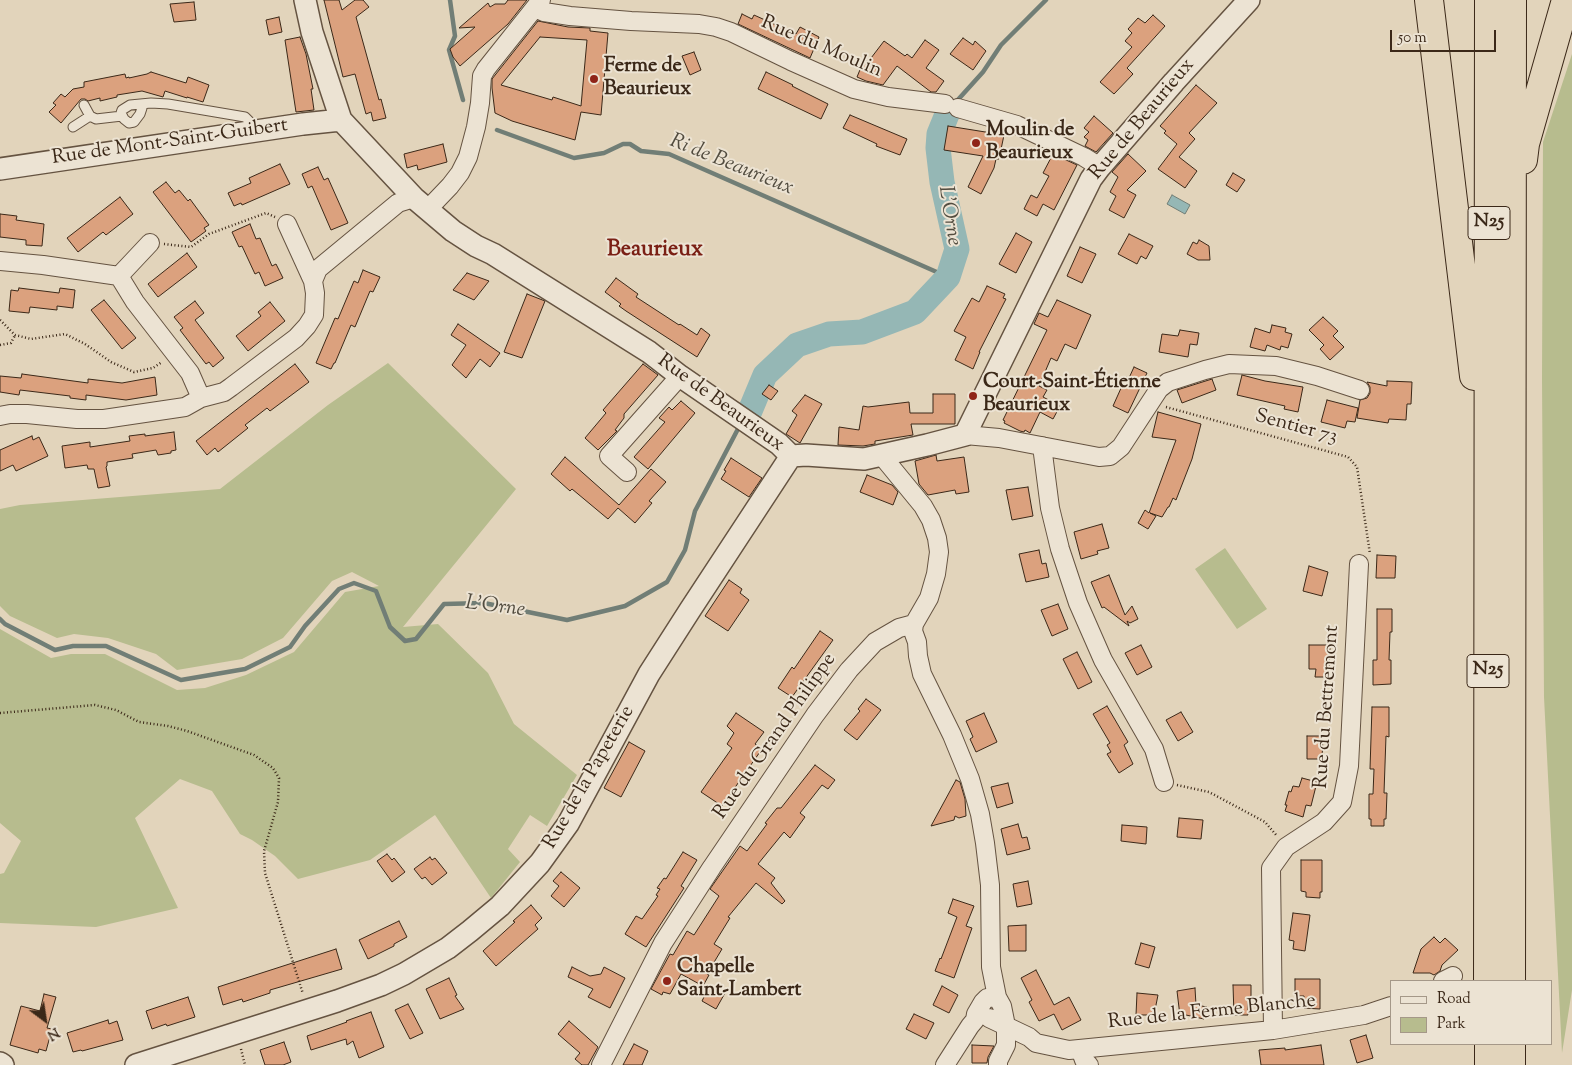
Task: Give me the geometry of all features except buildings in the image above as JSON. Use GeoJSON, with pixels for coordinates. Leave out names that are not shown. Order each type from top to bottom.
{"type":"FeatureCollection","features":[{"type":"Feature","properties":{"kind":"highway"},"geometry":{"type":"LineString","coordinates":[[1429,0],[1477,402],[1489,447]]}},
{"type":"Feature","properties":{"kind":"highway","name":"N25"},"geometry":{"type":"LineString","coordinates":[[1488,980],[1489,0]]}},
{"type":"Feature","properties":{"kind":"highway","name":"N25"},"geometry":{"type":"LineString","coordinates":[[1511,980],[1512,0]]}},
{"type":"Feature","properties":{"kind":"highway"},"geometry":{"type":"LineString","coordinates":[[1511,197],[1521,174],[1526,144],[1566,0]]}},
{"type":"Feature","properties":{"kind":"highway"},"geometry":{"type":"LineString","coordinates":[[1488,1045],[1488,1065]]}},
{"type":"Feature","properties":{"kind":"highway"},"geometry":{"type":"LineString","coordinates":[[1511,1045],[1511,1065]]}},
{"type":"Feature","properties":{"kind":"street"},"geometry":{"type":"LineString","coordinates":[[305,0],[312,32],[341,120]]}},
{"type":"Feature","properties":{"kind":"street","name":"Rue de Beaurieux"},"geometry":{"type":"LineString","coordinates":[[341,120],[421,203],[453,231],[649,352],[680,376],[779,444],[791,456],[806,455],[864,459],[965,435],[1088,186],[1100,167],[1249,0]]}},
{"type":"Feature","properties":{"kind":"street"},"geometry":{"type":"LineString","coordinates":[[313,281],[318,269],[398,204],[421,203],[455,180],[468,157],[476,127],[482,76],[538,4]]}},
{"type":"Feature","properties":{"kind":"street","name":"Rue du Moulin"},"geometry":{"type":"LineString","coordinates":[[538,4],[544,12],[570,16],[716,27],[731,32],[854,89],[888,97],[952,106],[1017,125],[1084,157],[1100,167]]}},
{"type":"Feature","properties":{"kind":"street","name":"Rue de Mont-Saint-Guibert"},"geometry":{"type":"LineString","coordinates":[[0,169],[341,120]]}},
{"type":"Feature","properties":{"kind":"street"},"geometry":{"type":"LineString","coordinates":[[0,416],[27,414],[78,419],[104,419],[185,407],[201,398],[224,392],[296,338],[314,315],[315,293],[313,281],[287,224]]}},
{"type":"Feature","properties":{"kind":"street"},"geometry":{"type":"LineString","coordinates":[[119,276],[150,243]]}},
{"type":"Feature","properties":{"kind":"street"},"geometry":{"type":"LineString","coordinates":[[0,261],[119,276]]}},
{"type":"Feature","properties":{"kind":"street"},"geometry":{"type":"LineString","coordinates":[[119,276],[135,302],[190,373],[201,398]]}},
{"type":"Feature","properties":{"kind":"street"},"geometry":{"type":"LineString","coordinates":[[965,435],[999,438],[1099,458],[1110,456],[1121,447],[1159,389],[1168,382],[1230,364],[1276,366],[1317,376],[1360,390]]}},
{"type":"Feature","properties":{"kind":"street"},"geometry":{"type":"LineString","coordinates":[[627,472],[609,456],[680,376]]}},
{"type":"Feature","properties":{"kind":"street"},"geometry":{"type":"LineString","coordinates":[[1042,446],[1050,508],[1060,550],[1078,603],[1104,660],[1154,749],[1164,782]]}},
{"type":"Feature","properties":{"kind":"street","name":"Rue de la Papeterie"},"geometry":{"type":"LineString","coordinates":[[136,1065],[381,986],[448,948],[500,906],[528,878],[568,824],[649,674],[791,456]]}},
{"type":"Feature","properties":{"kind":"street"},"geometry":{"type":"LineString","coordinates":[[882,456],[923,506],[931,520],[937,538],[939,552],[936,574],[929,598],[914,624],[913,631],[917,642],[922,674],[952,735],[970,778],[980,814],[989,877],[991,967],[989,1009],[970,1026],[945,1065]]}},
{"type":"Feature","properties":{"kind":"street","name":"Rue du Bettremont"},"geometry":{"type":"LineString","coordinates":[[1273,1030],[1271,868],[1286,846],[1324,822],[1342,802],[1349,766],[1359,564]]}},
{"type":"Feature","properties":{"kind":"street","name":"Rue du Grand Philippe"},"geometry":{"type":"LineString","coordinates":[[601,1065],[663,943],[712,866],[815,715],[849,670],[876,642],[899,628],[914,624]]}},
{"type":"Feature","properties":{"kind":"street","name":"Rue de la Ferme Blanche"},"geometry":{"type":"LineString","coordinates":[[1006,1046],[1028,1046],[1036,1043],[1069,1050],[1273,1030],[1364,1015],[1390,1006]]}},
{"type":"Feature","properties":{"kind":"street","name":"Rue de la Ferme Blanche"},"geometry":{"type":"LineString","coordinates":[[989,1009],[1006,1026],[1029,1036],[1036,1043]]}},
{"type":"Feature","properties":{"kind":"street"},"geometry":{"type":"LineString","coordinates":[[998,1065],[998,1060],[1006,1046],[1006,1026]]}},
{"type":"Feature","properties":{"kind":"street"},"geometry":{"type":"LineString","coordinates":[[1080,1049],[1084,1060],[1089,1065]]}},
{"type":"Feature","properties":{"kind":"street"},"geometry":{"type":"LineString","coordinates":[[0,1063],[4,1065]]}},
{"type":"Feature","properties":{"kind":"lane"},"geometry":{"type":"LineString","coordinates":[[141,104],[140,114],[134,122],[129,123],[122,116],[123,108],[141,104],[168,104],[245,118],[253,125],[254,131]]}},
{"type":"Feature","properties":{"kind":"lane"},"geometry":{"type":"LineString","coordinates":[[84,105],[90,116],[96,119],[122,116]]}},
{"type":"Feature","properties":{"kind":"lane"},"geometry":{"type":"LineString","coordinates":[[73,127],[90,116]]}},
{"type":"Feature","properties":{"kind":"path"},"geometry":{"type":"LineString","coordinates":[[150,243],[191,247],[210,234],[266,213],[287,224]]}},
{"type":"Feature","properties":{"kind":"path"},"geometry":{"type":"LineString","coordinates":[[0,320],[16,335],[31,339],[65,334],[86,344],[111,362],[134,372],[153,368],[174,352]]}},
{"type":"Feature","properties":{"kind":"path"},"geometry":{"type":"LineString","coordinates":[[0,344],[11,343],[16,335]]}},
{"type":"Feature","properties":{"kind":"path","name":"Sentier 73"},"geometry":{"type":"LineString","coordinates":[[1150,402],[1348,457],[1357,467],[1370,560],[1359,564]]}},
{"type":"Feature","properties":{"kind":"path"},"geometry":{"type":"LineString","coordinates":[[0,713],[95,705],[116,710],[139,722],[187,731],[254,755],[273,768],[279,778],[278,802],[264,851],[264,873],[308,1010]]}},
{"type":"Feature","properties":{"kind":"path"},"geometry":{"type":"LineString","coordinates":[[1164,782],[1208,792],[1265,822]]}},
{"type":"Feature","properties":{"kind":"green space"},"geometry":{"type":"Polygon","coordinates":[[[1572,54],[1572,990],[1562,1053],[1544,697],[1543,142],[1572,54]]]}},
{"type":"Feature","properties":{"kind":"green space"},"geometry":{"type":"Polygon","coordinates":[[[388,363],[516,489],[403,627],[438,624],[488,673],[514,724],[577,775],[547,826],[530,815],[508,849],[520,862],[491,898],[435,815],[370,860],[298,879],[275,856],[240,834],[212,791],[180,779],[135,818],[178,908],[96,927],[0,923],[0,874],[4,873],[21,841],[0,823],[0,629],[51,658],[71,654],[105,654],[177,690],[205,688],[246,675],[294,652],[345,592],[379,586],[352,572],[332,581],[283,638],[242,659],[177,670],[156,654],[108,638],[74,634],[57,638],[10,616],[0,606],[0,509],[20,505],[220,489],[328,405],[388,363]]]}},
{"type":"Feature","properties":{"kind":"green space"},"geometry":{"type":"Polygon","coordinates":[[[1225,548],[1267,609],[1237,629],[1195,569],[1225,548]]]}},
{"type":"Feature","properties":{"kind":"water"},"geometry":{"type":"Polygon","coordinates":[[[1172,195],[1190,205],[1185,214],[1167,204],[1172,195]]]}},
{"type":"Feature","properties":{"kind":"waterway","name":"Ri de Beaurieux"},"geometry":{"type":"LineString","coordinates":[[450,0],[455,36],[449,50],[463,100]]}},
{"type":"Feature","properties":{"kind":"waterway","name":"L'Orne"},"geometry":{"type":"LineString","coordinates":[[955,103],[983,72],[1001,45],[1046,0]]}},
{"type":"Feature","properties":{"kind":"waterway","name":"L'Orne"},"geometry":{"type":"LineString","coordinates":[[750,411],[765,375],[797,345],[829,334],[862,332],[915,312],[948,277],[957,249],[942,182],[938,148],[939,134],[948,112]]}},
{"type":"Feature","properties":{"kind":"waterway","name":"Ri de Beaurieux"},"geometry":{"type":"LineString","coordinates":[[497,130],[574,158],[604,153],[623,144],[630,144],[641,151],[669,154],[948,277]]}},
{"type":"Feature","properties":{"kind":"waterway","name":"L'Orne"},"geometry":{"type":"LineString","coordinates":[[0,619],[5,624],[55,650],[73,646],[106,646],[181,680],[245,669],[290,647],[305,626],[339,589],[354,583],[376,591],[390,627],[405,641],[416,639],[444,604],[484,603],[567,620],[625,606],[667,582],[685,550],[695,511],[739,427]]}},
{"type":"Feature","properties":{"kind":"place","name":"Ferme de Beaurieux"},"geometry":{"type":"Point","coordinates":[594,79]}},
{"type":"Feature","properties":{"kind":"place","name":"Moulin de Beaurieux"},"geometry":{"type":"Point","coordinates":[976,143]}},
{"type":"Feature","properties":{"kind":"place","name":"Court-Saint-Étienne Beaurieux"},"geometry":{"type":"Point","coordinates":[973,396]}},
{"type":"Feature","properties":{"kind":"place","name":"Chapelle Saint-Lambert"},"geometry":{"type":"Point","coordinates":[667,981]}},
{"type":"Feature","properties":{"kind":"district","name":"Beaurieux"},"geometry":{"type":"Point","coordinates":[655,251]}}]}
